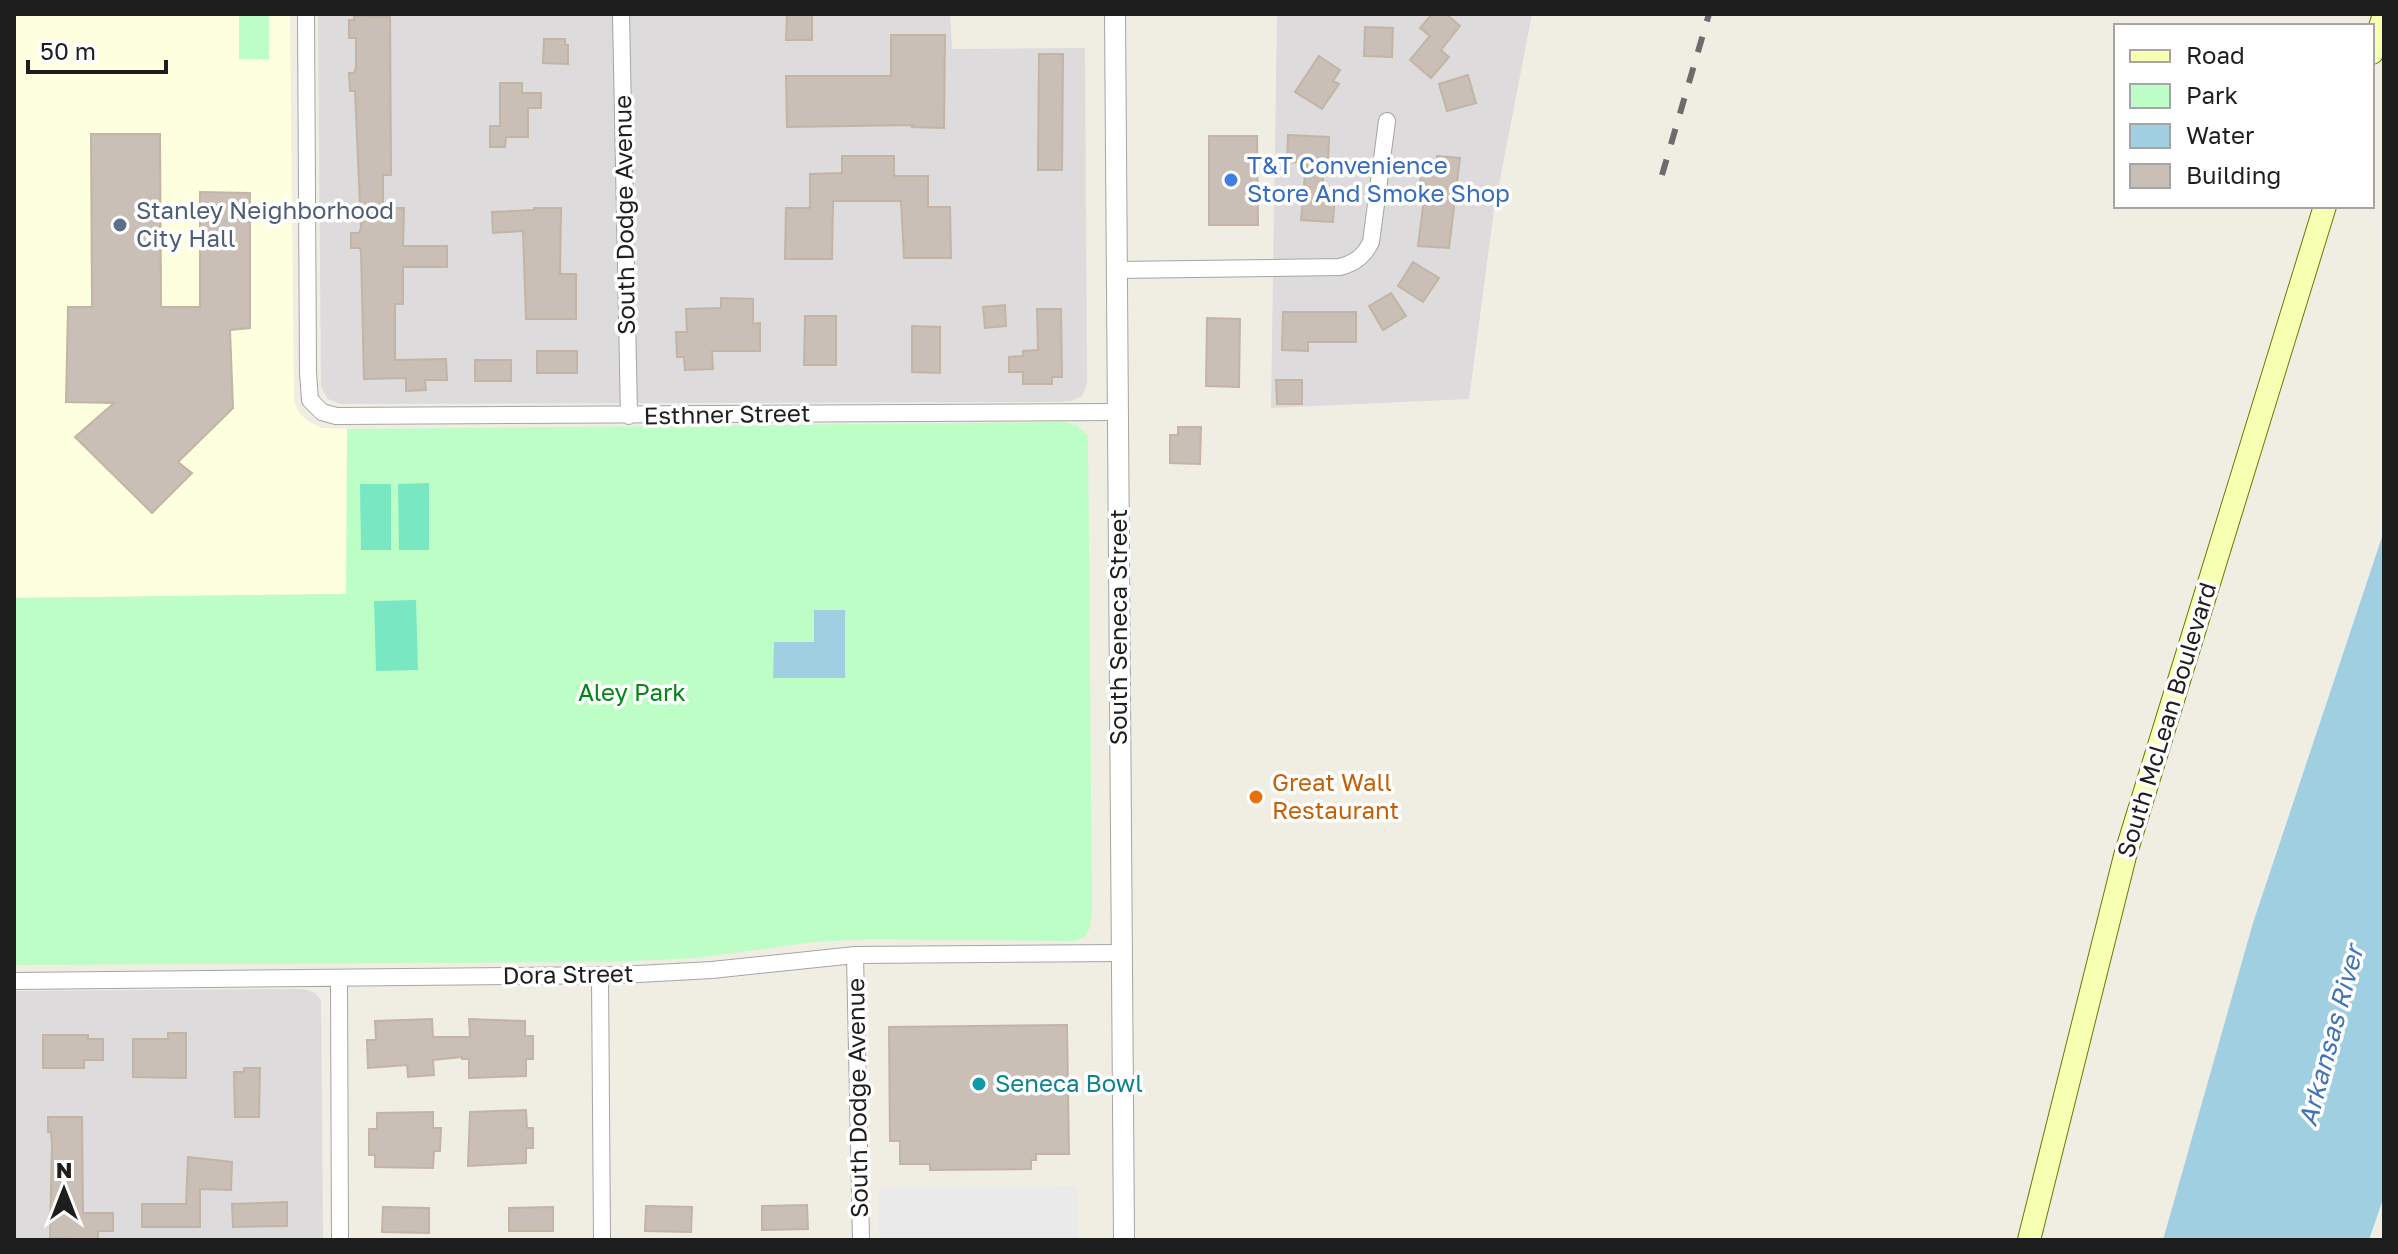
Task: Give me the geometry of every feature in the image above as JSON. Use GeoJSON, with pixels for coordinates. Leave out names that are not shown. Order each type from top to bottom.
{"type":"FeatureCollection","features":[{"type":"Feature","properties":{"kind":"main road"},"geometry":{"type":"LineString","coordinates":[[2374,46],[2384,14]]}},
{"type":"Feature","properties":{"kind":"main road","name":"South McLean Boulevard"},"geometry":{"type":"LineString","coordinates":[[2029,1240],[2125,856],[2324,208]]}},
{"type":"Feature","properties":{"kind":"street","name":"Esthner Street"},"geometry":{"type":"LineString","coordinates":[[306,14],[310,400],[322,412],[336,416],[1117,412]]}},
{"type":"Feature","properties":{"kind":"street","name":"South Dodge Avenue"},"geometry":{"type":"LineString","coordinates":[[621,14],[629,416]]}},
{"type":"Feature","properties":{"kind":"street","name":"South Seneca Street"},"geometry":{"type":"LineString","coordinates":[[1115,14],[1124,1240]]}},
{"type":"Feature","properties":{"kind":"street"},"geometry":{"type":"LineString","coordinates":[[1116,270],[1340,267],[1350,264],[1360,258],[1371,242],[1387,121]]}},
{"type":"Feature","properties":{"kind":"street","name":"Dora Street"},"geometry":{"type":"LineString","coordinates":[[14,981],[600,975],[712,970],[855,955],[1121,953]]}},
{"type":"Feature","properties":{"kind":"street","name":"South Dodge Avenue"},"geometry":{"type":"LineString","coordinates":[[855,955],[861,1240]]}},
{"type":"Feature","properties":{"kind":"street"},"geometry":{"type":"LineString","coordinates":[[600,975],[602,1240]]}},
{"type":"Feature","properties":{"kind":"street"},"geometry":{"type":"LineString","coordinates":[[339,978],[340,1240]]}},
{"type":"Feature","properties":{"kind":"shaded area"},"geometry":{"type":"Polygon","coordinates":[[[14,14],[290,14],[294,401],[299,413],[308,421],[322,428],[347,429],[347,594],[14,598],[14,14]]]}},
{"type":"Feature","properties":{"kind":"shaded area"},"geometry":{"type":"Polygon","coordinates":[[[318,14],[950,14],[952,49],[1085,48],[1087,384],[1082,396],[1072,401],[1057,402],[341,404],[328,399],[321,387],[318,14]]]}},
{"type":"Feature","properties":{"kind":"shaded area"},"geometry":{"type":"Polygon","coordinates":[[[1277,14],[1532,14],[1494,210],[1469,399],[1271,408],[1277,14]]]}},
{"type":"Feature","properties":{"kind":"shaded area"},"geometry":{"type":"Polygon","coordinates":[[[304,989],[315,993],[321,1000],[323,1240],[14,1240],[14,991],[304,989]]]}},
{"type":"Feature","properties":{"kind":"shaded area"},"geometry":{"type":"Polygon","coordinates":[[[1077,1186],[1078,1240],[879,1240],[878,1189],[1077,1186]]]}},
{"type":"Feature","properties":{"kind":"green space"},"geometry":{"type":"Polygon","coordinates":[[[239,14],[269,14],[269,59],[239,59],[239,14]]]}},
{"type":"Feature","properties":{"kind":"green space","name":"Aley Park"},"geometry":{"type":"Polygon","coordinates":[[[1064,422],[1077,425],[1088,436],[1092,913],[1085,937],[1075,941],[871,939],[814,942],[696,958],[611,962],[14,965],[14,598],[346,594],[347,429],[1064,422]]]}},
{"type":"Feature","properties":{"kind":"green space"},"geometry":{"type":"Polygon","coordinates":[[[429,483],[429,550],[399,550],[398,484],[429,483]]]}},
{"type":"Feature","properties":{"kind":"green space"},"geometry":{"type":"Polygon","coordinates":[[[360,484],[391,484],[391,550],[361,550],[360,484]]]}},
{"type":"Feature","properties":{"kind":"green space"},"geometry":{"type":"Polygon","coordinates":[[[416,600],[418,670],[376,671],[374,601],[416,600]]]}},
{"type":"Feature","properties":{"kind":"water","name":"Arkansas River"},"geometry":{"type":"Polygon","coordinates":[[[2384,531],[2384,1196],[2369,1240],[2163,1240],[2253,923],[2384,531]]]}},
{"type":"Feature","properties":{"kind":"water"},"geometry":{"type":"Polygon","coordinates":[[[814,610],[845,610],[845,678],[773,678],[774,642],[814,642],[814,610]]]}},
{"type":"Feature","properties":{"kind":"building"},"geometry":{"type":"Polygon","coordinates":[[[787,14],[812,14],[812,40],[786,40],[787,14]]]}},
{"type":"Feature","properties":{"kind":"building"},"geometry":{"type":"Polygon","coordinates":[[[1432,14],[1446,14],[1460,26],[1441,50],[1449,57],[1431,78],[1410,60],[1430,36],[1420,28],[1432,14]]]}},
{"type":"Feature","properties":{"kind":"building"},"geometry":{"type":"Polygon","coordinates":[[[354,16],[390,17],[391,175],[383,175],[383,208],[404,208],[403,246],[447,246],[447,267],[403,267],[403,304],[395,304],[395,360],[446,359],[447,380],[425,380],[426,390],[406,391],[406,378],[364,379],[361,252],[360,248],[351,248],[351,233],[359,233],[361,228],[355,91],[350,91],[349,73],[354,73],[356,67],[356,38],[349,38],[349,20],[354,20],[354,16]]]}},
{"type":"Feature","properties":{"kind":"building"},"geometry":{"type":"Polygon","coordinates":[[[1365,27],[1393,28],[1392,57],[1364,56],[1365,27]]]}},
{"type":"Feature","properties":{"kind":"building"},"geometry":{"type":"Polygon","coordinates":[[[891,35],[945,35],[944,128],[913,125],[787,127],[786,76],[891,76],[891,35]]]}},
{"type":"Feature","properties":{"kind":"building"},"geometry":{"type":"Polygon","coordinates":[[[544,39],[565,39],[568,64],[543,63],[544,39]]]}},
{"type":"Feature","properties":{"kind":"building"},"geometry":{"type":"Polygon","coordinates":[[[1039,54],[1063,54],[1062,170],[1038,170],[1039,54]]]}},
{"type":"Feature","properties":{"kind":"building"},"geometry":{"type":"Polygon","coordinates":[[[1319,56],[1340,70],[1333,81],[1339,84],[1322,109],[1295,92],[1319,56]]]}},
{"type":"Feature","properties":{"kind":"building"},"geometry":{"type":"Polygon","coordinates":[[[1468,75],[1476,103],[1447,111],[1439,84],[1468,75]]]}},
{"type":"Feature","properties":{"kind":"building"},"geometry":{"type":"Polygon","coordinates":[[[500,83],[522,83],[522,93],[541,93],[541,108],[528,108],[528,137],[506,137],[505,147],[490,147],[490,126],[500,126],[500,83]]]}},
{"type":"Feature","properties":{"kind":"building"},"geometry":{"type":"Polygon","coordinates":[[[91,134],[160,134],[161,307],[200,307],[200,192],[250,193],[250,328],[230,330],[233,408],[178,462],[192,473],[152,513],[75,437],[114,403],[66,402],[68,307],[92,307],[91,134]]]}},
{"type":"Feature","properties":{"kind":"building"},"geometry":{"type":"Polygon","coordinates":[[[1288,135],[1329,137],[1322,193],[1335,194],[1333,222],[1301,220],[1306,163],[1287,162],[1288,135]]]}},
{"type":"Feature","properties":{"kind":"building"},"geometry":{"type":"Polygon","coordinates":[[[1209,136],[1257,136],[1258,225],[1209,225],[1209,136]]]}},
{"type":"Feature","properties":{"kind":"building"},"geometry":{"type":"Polygon","coordinates":[[[842,156],[894,156],[894,176],[928,176],[928,207],[950,207],[951,258],[904,258],[901,201],[833,201],[832,259],[785,259],[786,208],[810,208],[810,174],[842,173],[842,156]]]}},
{"type":"Feature","properties":{"kind":"building"},"geometry":{"type":"Polygon","coordinates":[[[1437,156],[1460,158],[1449,248],[1418,246],[1426,184],[1420,184],[1421,166],[1436,167],[1437,156]]]}},
{"type":"Feature","properties":{"kind":"building"},"geometry":{"type":"Polygon","coordinates":[[[561,208],[560,274],[576,274],[576,319],[526,319],[523,231],[493,233],[492,212],[561,208]]]}},
{"type":"Feature","properties":{"kind":"building"},"geometry":{"type":"Polygon","coordinates":[[[1413,262],[1439,278],[1423,302],[1398,286],[1413,262]]]}},
{"type":"Feature","properties":{"kind":"building"},"geometry":{"type":"Polygon","coordinates":[[[1391,293],[1406,316],[1383,330],[1369,306],[1391,293]]]}},
{"type":"Feature","properties":{"kind":"building"},"geometry":{"type":"Polygon","coordinates":[[[721,298],[753,299],[753,324],[760,323],[760,351],[712,351],[713,369],[685,370],[684,357],[677,357],[676,332],[687,332],[686,309],[721,308],[721,298]]]}},
{"type":"Feature","properties":{"kind":"building"},"geometry":{"type":"Polygon","coordinates":[[[1005,305],[1006,326],[985,328],[983,307],[1005,305]]]}},
{"type":"Feature","properties":{"kind":"building"},"geometry":{"type":"Polygon","coordinates":[[[1037,309],[1061,309],[1062,377],[1052,377],[1052,384],[1023,384],[1023,372],[1009,372],[1009,357],[1023,356],[1023,351],[1038,350],[1037,309]]]}},
{"type":"Feature","properties":{"kind":"building"},"geometry":{"type":"Polygon","coordinates":[[[1283,312],[1356,312],[1356,342],[1308,342],[1308,351],[1282,350],[1283,312]]]}},
{"type":"Feature","properties":{"kind":"building"},"geometry":{"type":"Polygon","coordinates":[[[805,316],[836,316],[836,365],[804,365],[805,316]]]}},
{"type":"Feature","properties":{"kind":"building"},"geometry":{"type":"Polygon","coordinates":[[[1207,318],[1240,319],[1239,387],[1206,386],[1207,318]]]}},
{"type":"Feature","properties":{"kind":"building"},"geometry":{"type":"Polygon","coordinates":[[[912,326],[940,327],[940,373],[912,372],[912,326]]]}},
{"type":"Feature","properties":{"kind":"building"},"geometry":{"type":"Polygon","coordinates":[[[537,351],[577,351],[577,373],[537,373],[537,351]]]}},
{"type":"Feature","properties":{"kind":"building"},"geometry":{"type":"Polygon","coordinates":[[[475,360],[511,360],[511,381],[475,381],[475,360]]]}},
{"type":"Feature","properties":{"kind":"building"},"geometry":{"type":"Polygon","coordinates":[[[1276,380],[1302,380],[1302,404],[1277,404],[1276,380]]]}},
{"type":"Feature","properties":{"kind":"building"},"geometry":{"type":"Polygon","coordinates":[[[1178,427],[1201,427],[1200,464],[1170,463],[1170,435],[1178,435],[1178,427]]]}},
{"type":"Feature","properties":{"kind":"building"},"geometry":{"type":"Polygon","coordinates":[[[432,1019],[433,1037],[470,1037],[469,1019],[525,1021],[525,1036],[533,1036],[533,1059],[526,1059],[526,1076],[469,1078],[469,1059],[462,1057],[433,1060],[434,1075],[408,1077],[407,1065],[368,1068],[367,1040],[376,1040],[375,1021],[432,1019]]]}},
{"type":"Feature","properties":{"kind":"building","name":"Seneca Bowl"},"geometry":{"type":"Polygon","coordinates":[[[1067,1025],[1069,1154],[1036,1154],[1036,1160],[1031,1160],[1031,1169],[930,1170],[930,1164],[900,1164],[900,1141],[890,1141],[889,1027],[1067,1025]]]}},
{"type":"Feature","properties":{"kind":"building"},"geometry":{"type":"Polygon","coordinates":[[[168,1033],[186,1033],[186,1078],[133,1077],[133,1039],[168,1039],[168,1033]]]}},
{"type":"Feature","properties":{"kind":"building"},"geometry":{"type":"Polygon","coordinates":[[[43,1035],[88,1035],[88,1039],[103,1039],[103,1060],[84,1060],[84,1068],[43,1068],[43,1035]]]}},
{"type":"Feature","properties":{"kind":"building"},"geometry":{"type":"Polygon","coordinates":[[[244,1068],[260,1068],[259,1117],[235,1117],[234,1072],[244,1072],[244,1068]]]}},
{"type":"Feature","properties":{"kind":"building"},"geometry":{"type":"Polygon","coordinates":[[[526,1110],[527,1128],[533,1128],[533,1148],[526,1148],[526,1163],[468,1166],[470,1112],[526,1110]]]}},
{"type":"Feature","properties":{"kind":"building"},"geometry":{"type":"Polygon","coordinates":[[[433,1112],[433,1128],[441,1128],[440,1151],[434,1151],[433,1168],[375,1167],[375,1155],[369,1155],[369,1129],[377,1129],[377,1113],[433,1112]]]}},
{"type":"Feature","properties":{"kind":"building"},"geometry":{"type":"Polygon","coordinates":[[[48,1117],[82,1117],[83,1213],[113,1213],[113,1231],[98,1231],[98,1240],[50,1238],[52,1145],[48,1117]]]}},
{"type":"Feature","properties":{"kind":"building"},"geometry":{"type":"Polygon","coordinates":[[[188,1157],[232,1162],[231,1190],[200,1189],[200,1227],[142,1227],[142,1204],[186,1204],[188,1157]]]}},
{"type":"Feature","properties":{"kind":"building"},"geometry":{"type":"Polygon","coordinates":[[[287,1202],[287,1226],[233,1227],[232,1204],[287,1202]]]}},
{"type":"Feature","properties":{"kind":"building"},"geometry":{"type":"Polygon","coordinates":[[[807,1205],[808,1229],[762,1230],[762,1206],[807,1205]]]}},
{"type":"Feature","properties":{"kind":"building"},"geometry":{"type":"Polygon","coordinates":[[[646,1206],[692,1207],[691,1232],[645,1231],[646,1206]]]}},
{"type":"Feature","properties":{"kind":"building"},"geometry":{"type":"Polygon","coordinates":[[[383,1207],[429,1208],[429,1233],[382,1232],[383,1207]]]}},
{"type":"Feature","properties":{"kind":"building"},"geometry":{"type":"Polygon","coordinates":[[[553,1207],[553,1231],[509,1231],[509,1208],[553,1207]]]}},
{"type":"Feature","properties":{"kind":"railway"},"geometry":{"type":"LineString","coordinates":[[1662,175],[1709,14]]}},
{"type":"Feature","properties":{"kind":"place","name":"T&T Convenience Store And Smoke Shop"},"geometry":{"type":"Point","coordinates":[1231,180]}},
{"type":"Feature","properties":{"kind":"place","name":"Stanley Neighborhood City Hall"},"geometry":{"type":"Point","coordinates":[120,225]}},
{"type":"Feature","properties":{"kind":"place","name":"Great Wall Restaurant"},"geometry":{"type":"Point","coordinates":[1256,797]}},
{"type":"Feature","properties":{"kind":"place","name":"Seneca Bowl"},"geometry":{"type":"Point","coordinates":[979,1084]}}]}
